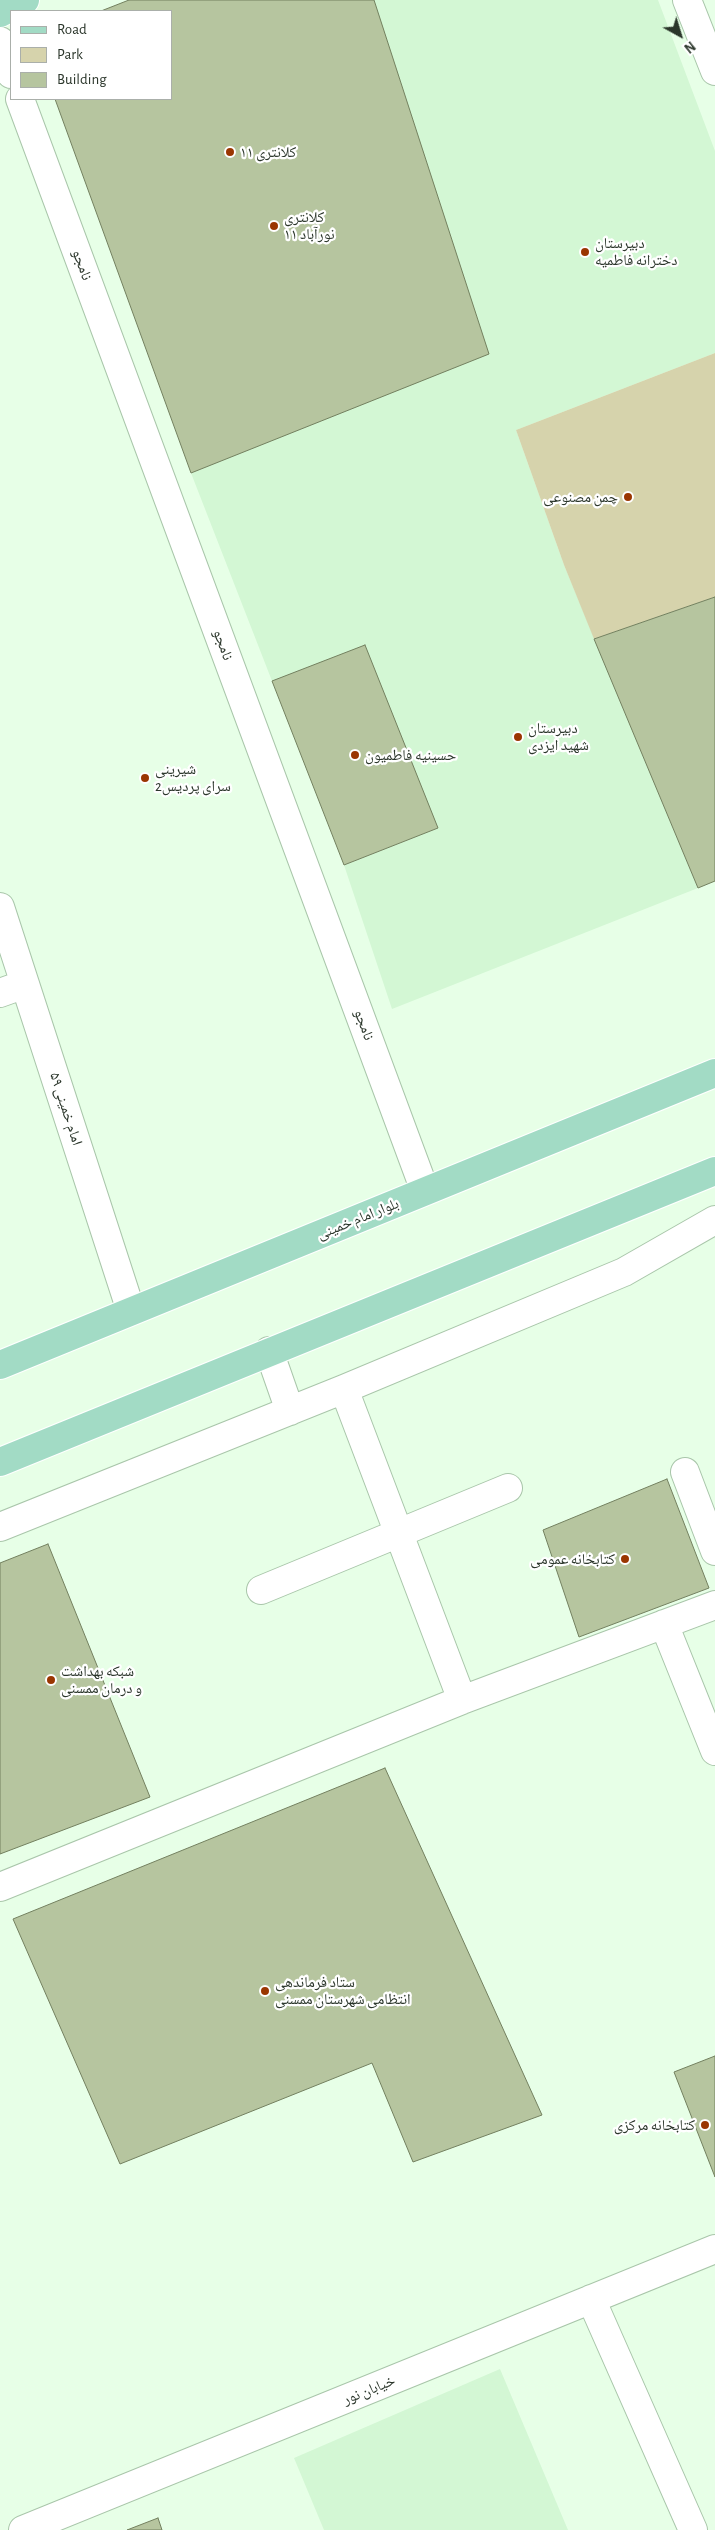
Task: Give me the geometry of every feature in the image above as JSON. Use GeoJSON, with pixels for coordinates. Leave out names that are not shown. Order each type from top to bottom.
{"type":"FeatureCollection","features":[{"type":"Feature","properties":{"kind":"main road"},"geometry":{"type":"LineString","coordinates":[[0,13],[24,0]]}},
{"type":"Feature","properties":{"kind":"main road","name":"بلوار امام خمينی"},"geometry":{"type":"LineString","coordinates":[[0,1365],[715,1073]]}},
{"type":"Feature","properties":{"kind":"main road"},"geometry":{"type":"LineString","coordinates":[[0,1462],[715,1171]]}},
{"type":"Feature","properties":{"kind":"street"},"geometry":{"type":"LineString","coordinates":[[688,0],[715,71]]}},
{"type":"Feature","properties":{"kind":"street"},"geometry":{"type":"LineString","coordinates":[[0,41],[10,72]]}},
{"type":"Feature","properties":{"kind":"street"},"geometry":{"type":"LineString","coordinates":[[0,93],[10,77]]}},
{"type":"Feature","properties":{"kind":"street","name":"نامجو"},"geometry":{"type":"LineString","coordinates":[[20,100],[426,1191]]}},
{"type":"Feature","properties":{"kind":"street","name":"امام خمينی ۵۹"},"geometry":{"type":"LineString","coordinates":[[0,907],[12,988],[131,1311]]}},
{"type":"Feature","properties":{"kind":"street"},"geometry":{"type":"LineString","coordinates":[[0,1527],[344,1389],[624,1272],[715,1220]]}},
{"type":"Feature","properties":{"kind":"street"},"geometry":{"type":"LineString","coordinates":[[270,1351],[290,1410]]}},
{"type":"Feature","properties":{"kind":"street"},"geometry":{"type":"LineString","coordinates":[[344,1389],[462,1700]]}},
{"type":"Feature","properties":{"kind":"street"},"geometry":{"type":"LineString","coordinates":[[685,1472],[715,1551]]}},
{"type":"Feature","properties":{"kind":"street"},"geometry":{"type":"LineString","coordinates":[[261,1590],[508,1488]]}},
{"type":"Feature","properties":{"kind":"street"},"geometry":{"type":"LineString","coordinates":[[0,1887],[462,1700],[715,1605]]}},
{"type":"Feature","properties":{"kind":"street"},"geometry":{"type":"LineString","coordinates":[[664,1624],[715,1751]]}},
{"type":"Feature","properties":{"kind":"street","name":"خیابان نور"},"geometry":{"type":"LineString","coordinates":[[23,2530],[715,2249]]}},
{"type":"Feature","properties":{"kind":"street"},"geometry":{"type":"LineString","coordinates":[[591,2299],[693,2530]]}},
{"type":"Feature","properties":{"kind":"shaded area"},"geometry":{"type":"Polygon","coordinates":[[[374,0],[658,0],[715,151],[715,353],[516,430],[564,565],[698,888],[392,1009],[344,865],[438,828],[272,681],[191,473],[374,0]]]}},
{"type":"Feature","properties":{"kind":"shaded area"},"geometry":{"type":"Polygon","coordinates":[[[500,2369],[568,2530],[324,2530],[294,2458],[500,2369]]]}},
{"type":"Feature","properties":{"kind":"green space","name":"چمن مصنوعی"},"geometry":{"type":"Polygon","coordinates":[[[715,353],[715,597],[594,639],[564,565],[516,430],[715,353]]]}},
{"type":"Feature","properties":{"kind":"building","name":"کلانتری ۱۱ نورآباد"},"geometry":{"type":"Polygon","coordinates":[[[129,0],[374,0],[489,354],[191,473],[55,100],[172,100],[172,10],[104,10],[129,0]]]}},
{"type":"Feature","properties":{"kind":"building"},"geometry":{"type":"Polygon","coordinates":[[[715,597],[715,881],[698,888],[594,639],[715,597]]]}},
{"type":"Feature","properties":{"kind":"building","name":"حسینیه فاطمیون"},"geometry":{"type":"Polygon","coordinates":[[[365,645],[438,828],[344,865],[272,681],[365,645]]]}},
{"type":"Feature","properties":{"kind":"building","name":"کتابخانه عمومی"},"geometry":{"type":"Polygon","coordinates":[[[667,1479],[709,1588],[579,1637],[543,1530],[667,1479]]]}},
{"type":"Feature","properties":{"kind":"building","name":"شبکه بهداشت و درمان ممسنی"},"geometry":{"type":"Polygon","coordinates":[[[48,1544],[150,1797],[0,1854],[0,1563],[48,1544]]]}},
{"type":"Feature","properties":{"kind":"building","name":"ستاد فرماندهی انتظامی شهرستان ممسنی"},"geometry":{"type":"Polygon","coordinates":[[[385,1768],[542,2115],[413,2162],[372,2063],[120,2164],[13,1919],[385,1768]]]}},
{"type":"Feature","properties":{"kind":"building","name":"کتابخانه مرکزی"},"geometry":{"type":"Polygon","coordinates":[[[715,2056],[715,2177],[674,2072],[715,2056]]]}},
{"type":"Feature","properties":{"kind":"building"},"geometry":{"type":"Polygon","coordinates":[[[158,2518],[162,2530],[127,2530],[158,2518]]]}},
{"type":"Feature","properties":{"kind":"place","name":"کلانتری ۱۱"},"geometry":{"type":"Point","coordinates":[230,152]}},
{"type":"Feature","properties":{"kind":"place","name":"کلانتری ۱۱ نورآباد"},"geometry":{"type":"Point","coordinates":[274,226]}},
{"type":"Feature","properties":{"kind":"place","name":"دبیرستان دخترانه فاطمیه"},"geometry":{"type":"Point","coordinates":[585,252]}},
{"type":"Feature","properties":{"kind":"place","name":"چمن مصنوعی"},"geometry":{"type":"Point","coordinates":[628,497]}},
{"type":"Feature","properties":{"kind":"place","name":"دبیرستان شهید ایزدی"},"geometry":{"type":"Point","coordinates":[518,737]}},
{"type":"Feature","properties":{"kind":"place","name":"حسینیه فاطمیون"},"geometry":{"type":"Point","coordinates":[355,755]}},
{"type":"Feature","properties":{"kind":"place","name":"شیرینی سرای پردیس2"},"geometry":{"type":"Point","coordinates":[145,778]}},
{"type":"Feature","properties":{"kind":"place","name":"کتابخانه عمومی"},"geometry":{"type":"Point","coordinates":[625,1559]}},
{"type":"Feature","properties":{"kind":"place","name":"شبکه بهداشت و درمان ممسنی"},"geometry":{"type":"Point","coordinates":[51,1680]}},
{"type":"Feature","properties":{"kind":"place","name":"ستاد فرماندهی انتظامی شهرستان ممسنی"},"geometry":{"type":"Point","coordinates":[265,1991]}},
{"type":"Feature","properties":{"kind":"place","name":"کتابخانه مرکزی"},"geometry":{"type":"Point","coordinates":[705,2125]}}]}
